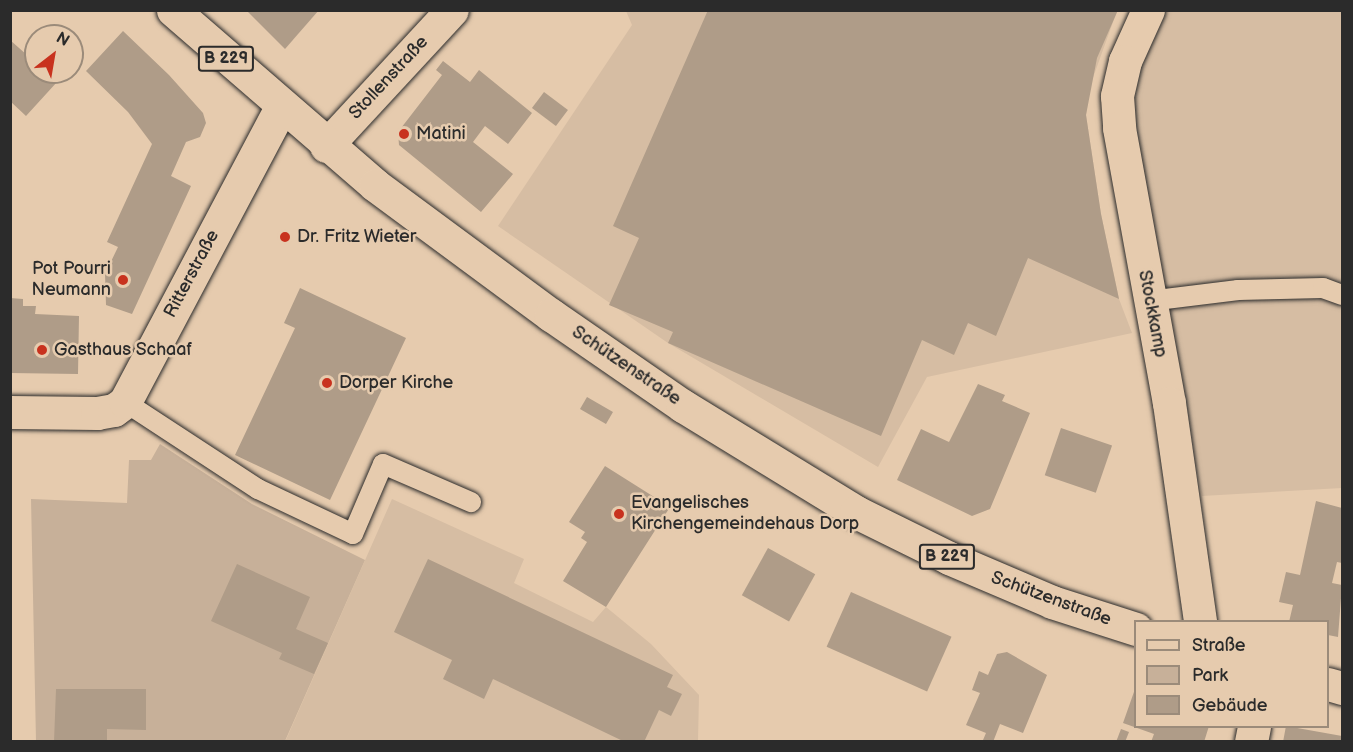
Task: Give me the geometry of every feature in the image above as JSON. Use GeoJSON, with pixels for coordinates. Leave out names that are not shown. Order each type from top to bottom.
{"type":"FeatureCollection","features":[{"type":"Feature","properties":{"kind":"main road","name":"Schützenstraße"},"geometry":{"type":"LineString","coordinates":[[173,10],[326,146],[551,315],[769,460],[861,515],[959,563],[1052,602],[1134,628]]}},
{"type":"Feature","properties":{"kind":"main road","name":"Stollenstraße"},"geometry":{"type":"LineString","coordinates":[[326,146],[452,10]]}},
{"type":"Feature","properties":{"kind":"main road","name":"Stockkamp"},"geometry":{"type":"LineString","coordinates":[[1148,10],[1125,61],[1118,96],[1129,193],[1169,403],[1200,620]]}},
{"type":"Feature","properties":{"kind":"main road","name":"Ritterstraße"},"geometry":{"type":"LineString","coordinates":[[125,402],[281,106]]}},
{"type":"Feature","properties":{"kind":"main road"},"geometry":{"type":"LineString","coordinates":[[10,412],[97,413],[114,410],[125,402]]}},
{"type":"Feature","properties":{"kind":"lane"},"geometry":{"type":"LineString","coordinates":[[1149,301],[1238,290],[1302,288],[1323,288],[1342,295]]}},
{"type":"Feature","properties":{"kind":"lane"},"geometry":{"type":"LineString","coordinates":[[125,402],[258,489],[352,534],[382,464],[471,502]]}},
{"type":"Feature","properties":{"kind":"shaded area"},"geometry":{"type":"Polygon","coordinates":[[[626,11],[1117,11],[1090,86],[1086,115],[1101,214],[1119,299],[1132,333],[927,377],[878,467],[668,343],[498,226],[632,25],[626,11]]]}},
{"type":"Feature","properties":{"kind":"shaded area"},"geometry":{"type":"Polygon","coordinates":[[[1160,11],[1342,11],[1342,488],[1202,496],[1169,342],[1131,124],[1133,89],[1160,11]]]}},
{"type":"Feature","properties":{"kind":"shaded area"},"geometry":{"type":"Polygon","coordinates":[[[392,499],[524,559],[514,583],[593,622],[606,607],[651,644],[699,695],[698,741],[285,742],[392,499]]]}},
{"type":"Feature","properties":{"kind":"green space"},"geometry":{"type":"Polygon","coordinates":[[[160,444],[252,504],[365,560],[285,741],[36,741],[31,499],[127,503],[129,460],[151,460],[160,444]]]}},
{"type":"Feature","properties":{"kind":"building"},"geometry":{"type":"Polygon","coordinates":[[[246,10],[319,10],[285,49],[246,10]]]}},
{"type":"Feature","properties":{"kind":"building"},"geometry":{"type":"Polygon","coordinates":[[[708,10],[1118,10],[1097,58],[1086,115],[1101,214],[1119,299],[1028,258],[996,336],[968,323],[954,355],[922,340],[881,436],[668,343],[673,332],[609,305],[639,238],[613,226],[708,10]]]}},
{"type":"Feature","properties":{"kind":"building"},"geometry":{"type":"Polygon","coordinates":[[[123,31],[169,75],[203,113],[206,123],[200,137],[186,142],[171,176],[191,186],[132,314],[106,305],[105,274],[118,247],[107,242],[152,144],[128,112],[86,71],[123,31]]]}},
{"type":"Feature","properties":{"kind":"building"},"geometry":{"type":"Polygon","coordinates":[[[10,40],[24,52],[24,84],[55,84],[26,116],[10,101],[10,40]]]}},
{"type":"Feature","properties":{"kind":"building"},"geometry":{"type":"Polygon","coordinates":[[[443,61],[470,82],[479,70],[532,113],[508,144],[485,126],[473,142],[513,174],[481,212],[399,145],[398,132],[442,75],[436,70],[443,61]]]}},
{"type":"Feature","properties":{"kind":"building"},"geometry":{"type":"Polygon","coordinates":[[[544,92],[568,110],[556,126],[532,108],[544,92]]]}},
{"type":"Feature","properties":{"kind":"building","name":"Dorper Kirche"},"geometry":{"type":"Polygon","coordinates":[[[300,288],[406,338],[330,500],[235,455],[295,328],[284,323],[300,288]]]}},
{"type":"Feature","properties":{"kind":"building"},"geometry":{"type":"Polygon","coordinates":[[[10,298],[23,299],[23,306],[36,306],[35,314],[79,316],[78,374],[10,373],[10,298]]]}},
{"type":"Feature","properties":{"kind":"building"},"geometry":{"type":"Polygon","coordinates":[[[978,384],[1005,395],[1002,401],[1030,413],[990,509],[972,516],[897,480],[921,429],[949,442],[978,384]]]}},
{"type":"Feature","properties":{"kind":"building"},"geometry":{"type":"Polygon","coordinates":[[[587,397],[613,412],[606,424],[580,409],[587,397]]]}},
{"type":"Feature","properties":{"kind":"building"},"geometry":{"type":"Polygon","coordinates":[[[1061,428],[1112,446],[1096,493],[1045,475],[1061,428]]]}},
{"type":"Feature","properties":{"kind":"building","name":"Evangelisches Kirchengemeindehaus Dorp"},"geometry":{"type":"Polygon","coordinates":[[[605,466],[670,507],[606,607],[563,581],[587,542],[581,538],[585,532],[569,522],[605,466]]]}},
{"type":"Feature","properties":{"kind":"building"},"geometry":{"type":"Polygon","coordinates":[[[1316,501],[1342,508],[1342,563],[1337,562],[1332,583],[1342,585],[1338,637],[1329,635],[1329,620],[1289,620],[1293,605],[1279,602],[1286,572],[1300,575],[1316,501]]]}},
{"type":"Feature","properties":{"kind":"building"},"geometry":{"type":"Polygon","coordinates":[[[768,548],[815,574],[789,621],[742,595],[768,548]]]}},
{"type":"Feature","properties":{"kind":"building"},"geometry":{"type":"Polygon","coordinates":[[[428,559],[673,675],[667,687],[682,694],[671,716],[659,710],[644,742],[625,742],[493,679],[484,699],[443,679],[452,660],[394,632],[428,559]]]}},
{"type":"Feature","properties":{"kind":"building"},"geometry":{"type":"Polygon","coordinates":[[[237,564],[310,597],[296,629],[328,643],[314,674],[279,659],[282,653],[211,621],[237,564]]]}},
{"type":"Feature","properties":{"kind":"building"},"geometry":{"type":"Polygon","coordinates":[[[851,592],[951,637],[927,692],[827,647],[851,592]]]}},
{"type":"Feature","properties":{"kind":"building"},"geometry":{"type":"Polygon","coordinates":[[[1007,652],[1047,675],[1023,733],[1000,724],[993,742],[987,742],[983,740],[986,733],[966,725],[980,693],[972,690],[979,671],[988,675],[997,654],[1007,652]]]}},
{"type":"Feature","properties":{"kind":"building"},"geometry":{"type":"Polygon","coordinates":[[[56,689],[146,689],[146,730],[107,729],[107,742],[54,742],[56,689]]]}},
{"type":"Feature","properties":{"kind":"building"},"geometry":{"type":"Polygon","coordinates":[[[1134,692],[1134,727],[1123,723],[1134,692]]]}},
{"type":"Feature","properties":{"kind":"building"},"geometry":{"type":"Polygon","coordinates":[[[1137,728],[1208,728],[1204,742],[1151,742],[1154,734],[1137,728]]]}},
{"type":"Feature","properties":{"kind":"building"},"geometry":{"type":"Polygon","coordinates":[[[1286,728],[1342,736],[1342,742],[1283,742],[1286,728]]]}},
{"type":"Feature","properties":{"kind":"building"},"geometry":{"type":"Polygon","coordinates":[[[1121,729],[1129,732],[1125,742],[1116,742],[1121,729]]]}},
{"type":"Feature","properties":{"kind":"place","name":"Matini"},"geometry":{"type":"Point","coordinates":[404,134]}},
{"type":"Feature","properties":{"kind":"place","name":"Dr. Fritz Wieter"},"geometry":{"type":"Point","coordinates":[285,237]}},
{"type":"Feature","properties":{"kind":"place","name":"Pot Pourri Neumann"},"geometry":{"type":"Point","coordinates":[123,280]}},
{"type":"Feature","properties":{"kind":"place","name":"Gasthaus Schaaf"},"geometry":{"type":"Point","coordinates":[42,350]}},
{"type":"Feature","properties":{"kind":"place","name":"Dorper Kirche"},"geometry":{"type":"Point","coordinates":[327,383]}},
{"type":"Feature","properties":{"kind":"place","name":"Evangelisches Kirchengemeindehaus Dorp"},"geometry":{"type":"Point","coordinates":[619,514]}}]}
